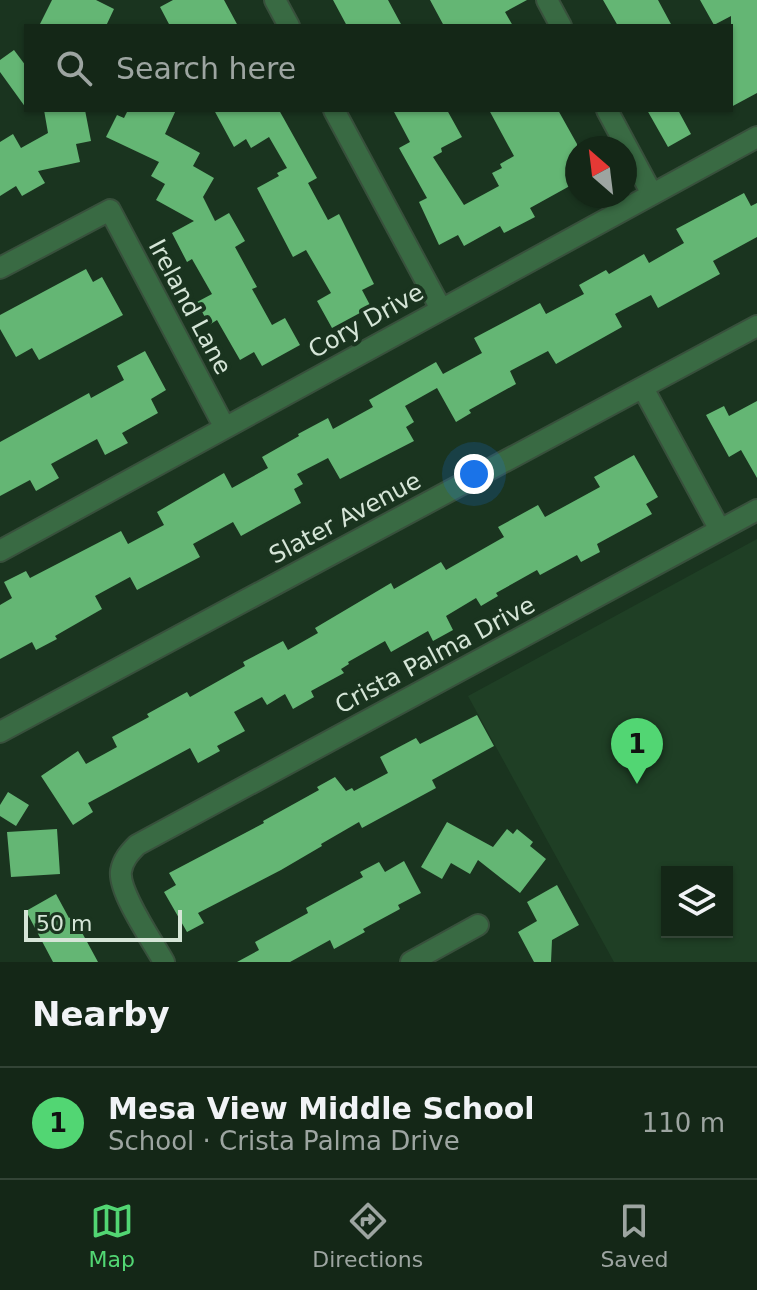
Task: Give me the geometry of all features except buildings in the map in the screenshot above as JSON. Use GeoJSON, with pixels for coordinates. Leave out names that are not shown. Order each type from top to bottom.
{"type":"FeatureCollection","features":[{"type":"Feature","properties":{"kind":"street"},"geometry":{"type":"LineString","coordinates":[[275,0],[288,24]]}},
{"type":"Feature","properties":{"kind":"street"},"geometry":{"type":"LineString","coordinates":[[547,0],[560,24]]}},
{"type":"Feature","properties":{"kind":"street"},"geometry":{"type":"LineString","coordinates":[[335,112],[441,309]]}},
{"type":"Feature","properties":{"kind":"street"},"geometry":{"type":"LineString","coordinates":[[608,112],[652,194]]}},
{"type":"Feature","properties":{"kind":"street","name":"Cory Drive"},"geometry":{"type":"LineString","coordinates":[[0,551],[757,137]]}},
{"type":"Feature","properties":{"kind":"street","name":"Ireland Lane"},"geometry":{"type":"LineString","coordinates":[[0,268],[110,210],[225,428]]}},
{"type":"Feature","properties":{"kind":"street","name":"Slater Avenue"},"geometry":{"type":"LineString","coordinates":[[0,732],[757,326]]}},
{"type":"Feature","properties":{"kind":"street"},"geometry":{"type":"LineString","coordinates":[[643,388],[720,530]]}},
{"type":"Feature","properties":{"kind":"street","name":"Crista Palma Drive"},"geometry":{"type":"LineString","coordinates":[[164,962],[120,875],[125,858],[137,845],[757,510]]}},
{"type":"Feature","properties":{"kind":"street"},"geometry":{"type":"LineString","coordinates":[[411,962],[478,925]]}},
{"type":"Feature","properties":{"kind":"shaded area"},"geometry":{"type":"Polygon","coordinates":[[[757,539],[757,962],[614,962],[468,696],[757,539]]]}},
{"type":"Feature","properties":{"kind":"place","name":"Mesa View Middle School"},"geometry":{"type":"Point","coordinates":[637,784]}}]}
